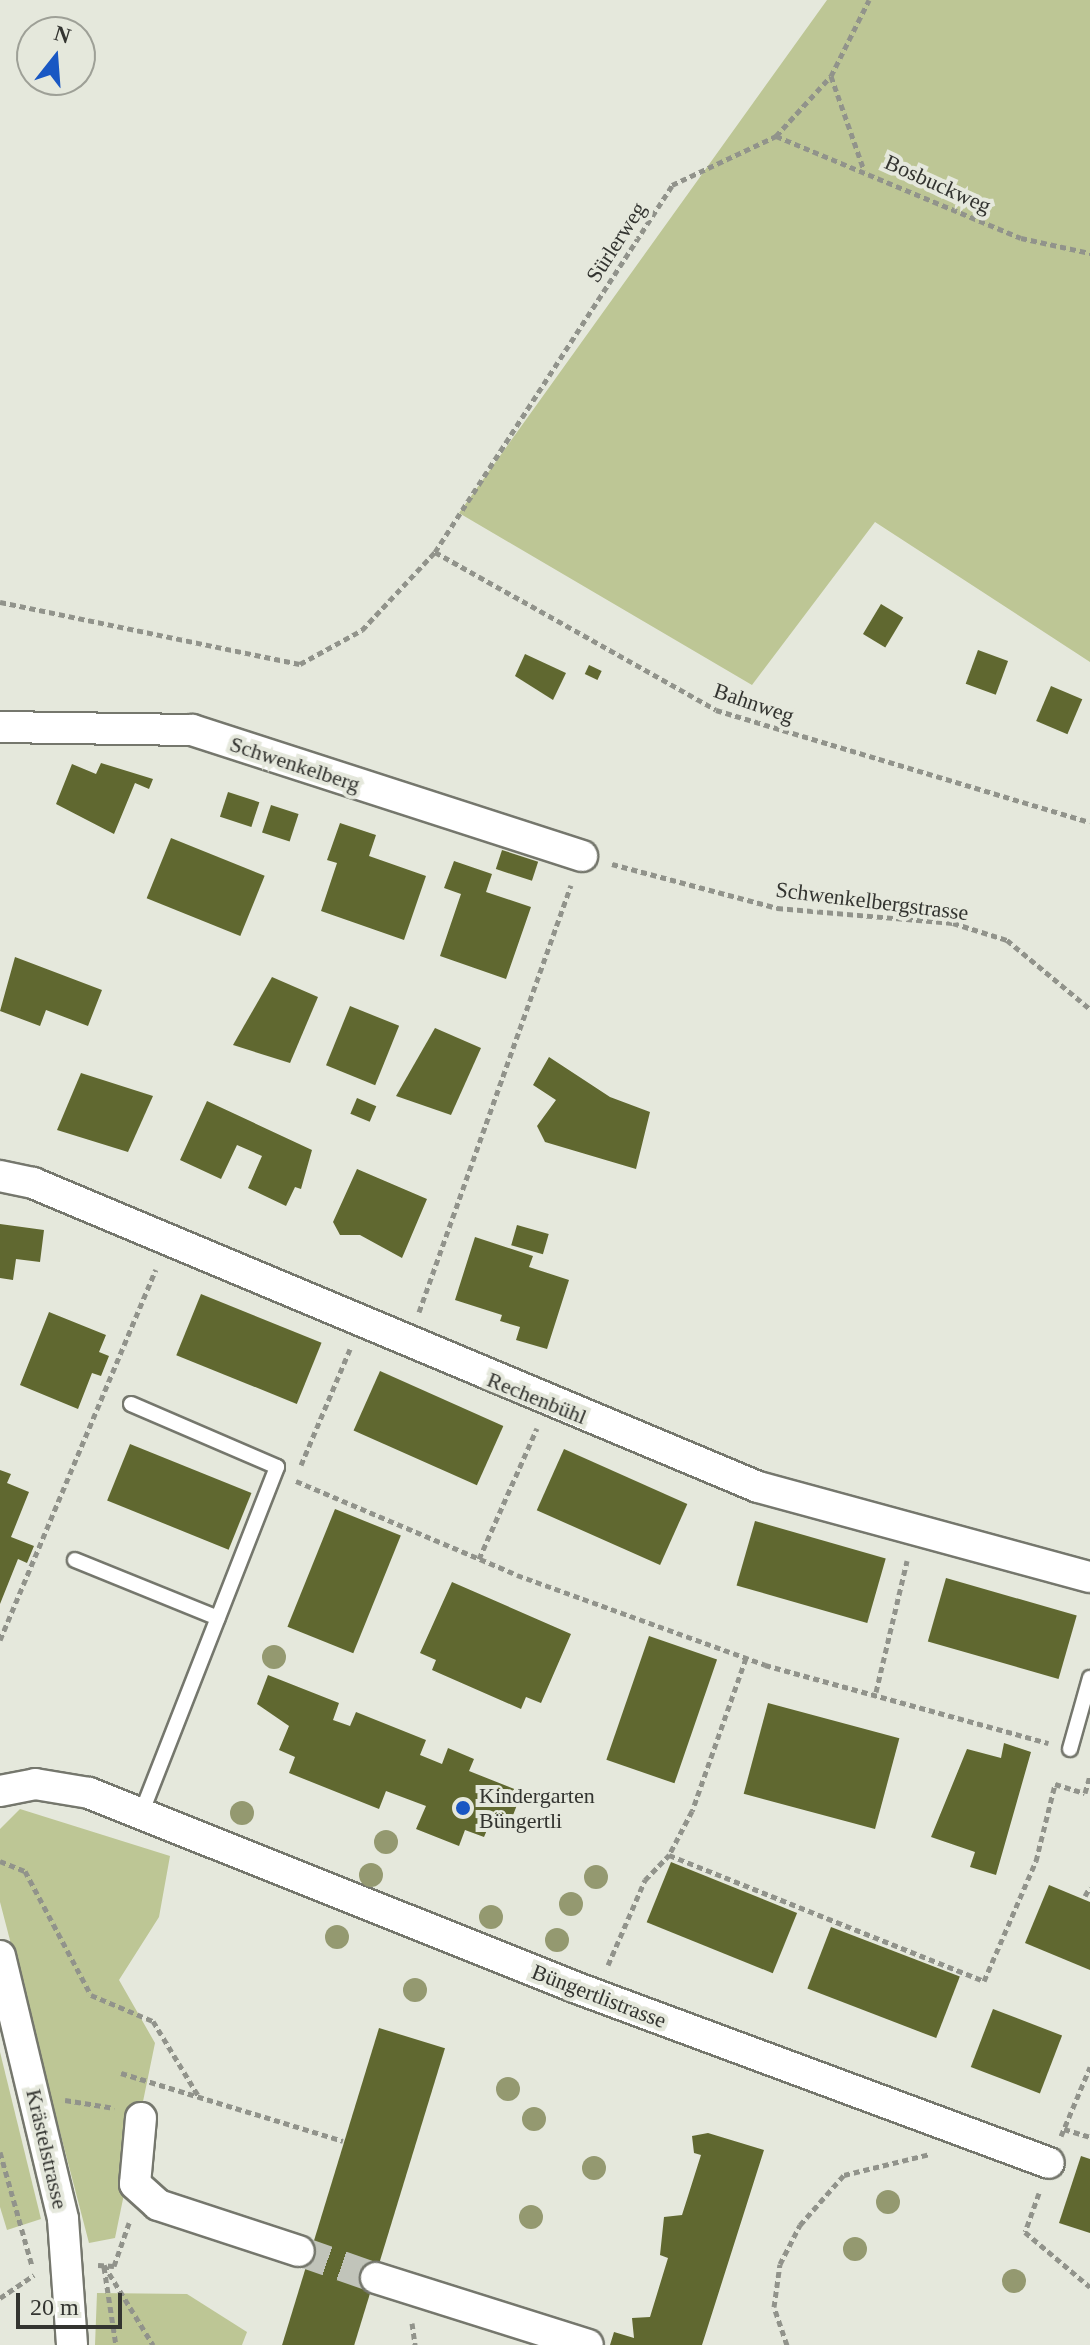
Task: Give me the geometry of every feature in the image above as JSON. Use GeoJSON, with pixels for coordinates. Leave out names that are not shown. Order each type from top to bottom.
{"type":"FeatureCollection","features":[{"type":"Feature","properties":{"kind":"street","name":"Schwenkelberg"},"geometry":{"type":"LineString","coordinates":[[0,727],[192,730],[582,856]]}},
{"type":"Feature","properties":{"kind":"street","name":"Rechenbühl"},"geometry":{"type":"LineString","coordinates":[[0,1176],[33,1183],[405,1345],[758,1487],[907,1530],[1090,1577]]}},
{"type":"Feature","properties":{"kind":"street","name":"Büngertlistrasse"},"geometry":{"type":"LineString","coordinates":[[0,1791],[35,1784],[89,1793],[596,1995],[956,2132],[1049,2163]]}},
{"type":"Feature","properties":{"kind":"street","name":"Krästelstrasse"},"geometry":{"type":"LineString","coordinates":[[0,1956],[63,2219],[72,2345]]}},
{"type":"Feature","properties":{"kind":"street"},"geometry":{"type":"LineString","coordinates":[[141,2118],[135,2184],[158,2205],[299,2251]]}},
{"type":"Feature","properties":{"kind":"street"},"geometry":{"type":"LineString","coordinates":[[376,2278],[588,2345]]}},
{"type":"Feature","properties":{"kind":"lane"},"geometry":{"type":"LineString","coordinates":[[131,1404],[277,1467],[141,1814]]}},
{"type":"Feature","properties":{"kind":"lane"},"geometry":{"type":"LineString","coordinates":[[75,1560],[218,1618]]}},
{"type":"Feature","properties":{"kind":"lane"},"geometry":{"type":"LineString","coordinates":[[1070,1749],[1090,1678]]}},
{"type":"Feature","properties":{"kind":"path","name":"Sürlerweg"},"geometry":{"type":"LineString","coordinates":[[0,602],[300,664],[362,630],[435,552],[672,185],[776,136],[831,76],[869,0]]}},
{"type":"Feature","properties":{"kind":"path"},"geometry":{"type":"LineString","coordinates":[[831,76],[864,170]]}},
{"type":"Feature","properties":{"kind":"path","name":"Bosbuckweg"},"geometry":{"type":"LineString","coordinates":[[776,136],[864,170],[1021,238],[1090,253]]}},
{"type":"Feature","properties":{"kind":"path","name":"Bahnweg"},"geometry":{"type":"LineString","coordinates":[[435,552],[716,710],[1090,822]]}},
{"type":"Feature","properties":{"kind":"path"},"geometry":{"type":"LineString","coordinates":[[405,1345],[466,1192],[582,856]]}},
{"type":"Feature","properties":{"kind":"path","name":"Schwenkelbergstrasse"},"geometry":{"type":"LineString","coordinates":[[582,856],[777,908],[953,923],[1007,940],[1090,1009]]}},
{"type":"Feature","properties":{"kind":"path"},"geometry":{"type":"LineString","coordinates":[[0,1640],[168,1240]]}},
{"type":"Feature","properties":{"kind":"path"},"geometry":{"type":"LineString","coordinates":[[479,1559],[548,1402]]}},
{"type":"Feature","properties":{"kind":"path"},"geometry":{"type":"LineString","coordinates":[[295,1480],[479,1559],[746,1658],[876,1692],[1070,1749]]}},
{"type":"Feature","properties":{"kind":"path"},"geometry":{"type":"LineString","coordinates":[[876,1692],[907,1563],[907,1530]]}},
{"type":"Feature","properties":{"kind":"path"},"geometry":{"type":"LineString","coordinates":[[596,1995],[645,1880],[669,1855],[692,1811],[746,1658]]}},
{"type":"Feature","properties":{"kind":"path"},"geometry":{"type":"LineString","coordinates":[[669,1855],[984,1981],[1036,1861],[1055,1784],[1085,1793],[1090,1775]]}},
{"type":"Feature","properties":{"kind":"path"},"geometry":{"type":"LineString","coordinates":[[0,1861],[25,1871],[91,1995],[153,2021],[199,2097]]}},
{"type":"Feature","properties":{"kind":"path"},"geometry":{"type":"LineString","coordinates":[[1085,1896],[1090,1887]]}},
{"type":"Feature","properties":{"kind":"path"},"geometry":{"type":"LineString","coordinates":[[1090,2067],[1049,2163],[1025,2232],[1090,2287]]}},
{"type":"Feature","properties":{"kind":"path"},"geometry":{"type":"LineString","coordinates":[[121,2073],[343,2141]]}},
{"type":"Feature","properties":{"kind":"path"},"geometry":{"type":"LineString","coordinates":[[36,2102],[86,2098],[141,2118]]}},
{"type":"Feature","properties":{"kind":"path"},"geometry":{"type":"LineString","coordinates":[[1064,2129],[1090,2137]]}},
{"type":"Feature","properties":{"kind":"path"},"geometry":{"type":"LineString","coordinates":[[787,2345],[774,2307],[780,2264],[800,2225],[844,2175],[925,2158],[956,2132]]}},
{"type":"Feature","properties":{"kind":"path"},"geometry":{"type":"LineString","coordinates":[[0,2152],[21,2247],[35,2272],[0,2298]]}},
{"type":"Feature","properties":{"kind":"path"},"geometry":{"type":"LineString","coordinates":[[114,2266],[127,2226]]}},
{"type":"Feature","properties":{"kind":"path"},"geometry":{"type":"LineString","coordinates":[[116,2345],[103,2264],[153,2345]]}},
{"type":"Feature","properties":{"kind":"path"},"geometry":{"type":"LineString","coordinates":[[412,2322],[415,2345]]}},
{"type":"Feature","properties":{"kind":"green space"},"geometry":{"type":"Polygon","coordinates":[[[827,0],[1090,0],[1090,662],[875,522],[752,685],[459,513],[827,0]]]}},
{"type":"Feature","properties":{"kind":"green space"},"geometry":{"type":"Polygon","coordinates":[[[20,1809],[170,1856],[159,1917],[119,1980],[155,2043],[115,2238],[89,2243],[0,1902],[0,1829],[20,1809]]]}},
{"type":"Feature","properties":{"kind":"green space"},"geometry":{"type":"Polygon","coordinates":[[[0,2052],[41,2219],[7,2230],[0,2207],[0,2052]]]}},
{"type":"Feature","properties":{"kind":"green space"},"geometry":{"type":"Polygon","coordinates":[[[97,2293],[187,2294],[247,2332],[242,2345],[95,2345],[97,2293]]]}},
{"type":"Feature","properties":{"kind":"building"},"geometry":{"type":"Polygon","coordinates":[[[881,604],[903,617],[885,647],[863,634],[881,604]]]}},
{"type":"Feature","properties":{"kind":"building"},"geometry":{"type":"Polygon","coordinates":[[[978,650],[1008,661],[996,695],[966,684],[978,650]]]}},
{"type":"Feature","properties":{"kind":"building"},"geometry":{"type":"Polygon","coordinates":[[[525,654],[566,673],[553,700],[515,676],[525,654]]]}},
{"type":"Feature","properties":{"kind":"building"},"geometry":{"type":"Polygon","coordinates":[[[589,665],[602,671],[597,680],[585,674],[589,665]]]}},
{"type":"Feature","properties":{"kind":"building"},"geometry":{"type":"Polygon","coordinates":[[[1051,686],[1082,699],[1067,734],[1036,721],[1051,686]]]}},
{"type":"Feature","properties":{"kind":"building"},"geometry":{"type":"Polygon","coordinates":[[[101,763],[153,779],[149,789],[135,783],[114,834],[56,804],[72,764],[96,774],[101,763]]]}},
{"type":"Feature","properties":{"kind":"building"},"geometry":{"type":"Polygon","coordinates":[[[228,792],[259,802],[251,827],[220,817],[228,792]]]}},
{"type":"Feature","properties":{"kind":"building"},"geometry":{"type":"Polygon","coordinates":[[[271,805],[299,814],[290,842],[262,833],[271,805]]]}},
{"type":"Feature","properties":{"kind":"building"},"geometry":{"type":"Polygon","coordinates":[[[340,823],[376,835],[369,856],[426,876],[404,940],[321,911],[337,863],[327,860],[340,823]]]}},
{"type":"Feature","properties":{"kind":"building"},"geometry":{"type":"Polygon","coordinates":[[[171,838],[265,876],[240,936],[147,898],[171,838]]]}},
{"type":"Feature","properties":{"kind":"building"},"geometry":{"type":"Polygon","coordinates":[[[502,850],[538,862],[532,881],[496,869],[502,850]]]}},
{"type":"Feature","properties":{"kind":"building"},"geometry":{"type":"Polygon","coordinates":[[[454,861],[492,874],[486,892],[531,907],[506,979],[440,956],[461,894],[444,888],[454,861]]]}},
{"type":"Feature","properties":{"kind":"building"},"geometry":{"type":"Polygon","coordinates":[[[15,957],[102,990],[88,1026],[46,1010],[40,1026],[0,1011],[15,957]]]}},
{"type":"Feature","properties":{"kind":"building"},"geometry":{"type":"Polygon","coordinates":[[[272,977],[318,997],[290,1063],[233,1045],[272,977]]]}},
{"type":"Feature","properties":{"kind":"building"},"geometry":{"type":"Polygon","coordinates":[[[350,1006],[399,1026],[375,1085],[326,1065],[350,1006]]]}},
{"type":"Feature","properties":{"kind":"building"},"geometry":{"type":"Polygon","coordinates":[[[435,1028],[481,1048],[451,1115],[396,1096],[435,1028]]]}},
{"type":"Feature","properties":{"kind":"building"},"geometry":{"type":"Polygon","coordinates":[[[549,1057],[610,1097],[650,1112],[636,1169],[545,1142],[537,1126],[556,1100],[533,1085],[549,1057]]]}},
{"type":"Feature","properties":{"kind":"building"},"geometry":{"type":"Polygon","coordinates":[[[81,1073],[153,1096],[128,1152],[57,1130],[81,1073]]]}},
{"type":"Feature","properties":{"kind":"building"},"geometry":{"type":"Polygon","coordinates":[[[357,1098],[376,1106],[370,1122],[350,1114],[357,1098]]]}},
{"type":"Feature","properties":{"kind":"building"},"geometry":{"type":"Polygon","coordinates":[[[207,1101],[312,1150],[301,1189],[295,1187],[286,1206],[248,1188],[262,1156],[237,1145],[221,1179],[180,1160],[207,1101]]]}},
{"type":"Feature","properties":{"kind":"building"},"geometry":{"type":"Polygon","coordinates":[[[357,1169],[427,1199],[402,1258],[360,1235],[340,1235],[333,1222],[357,1169]]]}},
{"type":"Feature","properties":{"kind":"building"},"geometry":{"type":"Polygon","coordinates":[[[0,1224],[44,1230],[40,1262],[16,1259],[13,1280],[0,1278],[0,1224]]]}},
{"type":"Feature","properties":{"kind":"building"},"geometry":{"type":"Polygon","coordinates":[[[517,1225],[549,1234],[543,1254],[511,1245],[517,1225]]]}},
{"type":"Feature","properties":{"kind":"building"},"geometry":{"type":"Polygon","coordinates":[[[475,1237],[533,1256],[529,1267],[569,1280],[547,1349],[516,1340],[520,1327],[500,1321],[502,1315],[455,1300],[475,1237]]]}},
{"type":"Feature","properties":{"kind":"building"},"geometry":{"type":"Polygon","coordinates":[[[201,1294],[322,1343],[297,1404],[176,1355],[201,1294]]]}},
{"type":"Feature","properties":{"kind":"building"},"geometry":{"type":"Polygon","coordinates":[[[49,1312],[106,1335],[99,1352],[109,1356],[101,1376],[92,1373],[78,1409],[20,1385],[49,1312]]]}},
{"type":"Feature","properties":{"kind":"building"},"geometry":{"type":"Polygon","coordinates":[[[380,1371],[503,1426],[477,1485],[354,1430],[380,1371]]]}},
{"type":"Feature","properties":{"kind":"building"},"geometry":{"type":"Polygon","coordinates":[[[130,1444],[251,1493],[229,1550],[107,1501],[130,1444]]]}},
{"type":"Feature","properties":{"kind":"building"},"geometry":{"type":"Polygon","coordinates":[[[564,1449],[687,1504],[660,1565],[537,1510],[564,1449]]]}},
{"type":"Feature","properties":{"kind":"building"},"geometry":{"type":"Polygon","coordinates":[[[0,1470],[11,1474],[7,1483],[29,1492],[11,1537],[34,1546],[27,1563],[18,1559],[0,1604],[0,1470]]]}},
{"type":"Feature","properties":{"kind":"building"},"geometry":{"type":"Polygon","coordinates":[[[335,1509],[401,1536],[353,1653],[287,1627],[335,1509]]]}},
{"type":"Feature","properties":{"kind":"building"},"geometry":{"type":"Polygon","coordinates":[[[755,1521],[886,1558],[867,1623],[737,1585],[755,1521]]]}},
{"type":"Feature","properties":{"kind":"building"},"geometry":{"type":"Polygon","coordinates":[[[946,1578],[1077,1615],[1059,1679],[928,1641],[946,1578]]]}},
{"type":"Feature","properties":{"kind":"building"},"geometry":{"type":"Polygon","coordinates":[[[452,1582],[571,1634],[541,1703],[526,1697],[521,1709],[432,1670],[436,1660],[420,1653],[452,1582]]]}},
{"type":"Feature","properties":{"kind":"building"},"geometry":{"type":"Polygon","coordinates":[[[649,1636],[717,1659],[674,1783],[606,1760],[649,1636]]]}},
{"type":"Feature","properties":{"kind":"building"},"geometry":{"type":"Polygon","coordinates":[[[268,1675],[339,1703],[333,1720],[350,1726],[356,1712],[426,1740],[420,1755],[442,1764],[448,1748],[474,1759],[469,1771],[522,1792],[510,1823],[493,1816],[484,1837],[465,1830],[459,1846],[416,1829],[426,1806],[386,1791],[379,1809],[289,1773],[295,1757],[279,1750],[289,1726],[257,1704],[268,1675]]]}},
{"type":"Feature","properties":{"kind":"building"},"geometry":{"type":"Polygon","coordinates":[[[768,1703],[899,1738],[875,1829],[744,1794],[768,1703]]]}},
{"type":"Feature","properties":{"kind":"building"},"geometry":{"type":"Polygon","coordinates":[[[1004,1743],[1031,1752],[996,1875],[970,1867],[975,1852],[931,1837],[967,1749],[1001,1758],[1004,1743]]]}},
{"type":"Feature","properties":{"kind":"building"},"geometry":{"type":"Polygon","coordinates":[[[671,1862],[797,1913],[773,1973],[647,1922],[671,1862]]]}},
{"type":"Feature","properties":{"kind":"building"},"geometry":{"type":"Polygon","coordinates":[[[1049,1885],[1090,1902],[1090,1970],[1025,1943],[1049,1885]]]}},
{"type":"Feature","properties":{"kind":"building"},"geometry":{"type":"Polygon","coordinates":[[[831,1927],[960,1976],[936,2038],[807,1989],[831,1927]]]}},
{"type":"Feature","properties":{"kind":"building"},"geometry":{"type":"Polygon","coordinates":[[[993,2009],[1062,2036],[1040,2093],[971,2067],[993,2009]]]}},
{"type":"Feature","properties":{"kind":"building"},"geometry":{"type":"Polygon","coordinates":[[[379,2028],[445,2048],[354,2345],[282,2345],[379,2028]]]}},
{"type":"Feature","properties":{"kind":"building"},"geometry":{"type":"Polygon","coordinates":[[[708,2133],[764,2150],[702,2345],[610,2345],[614,2332],[634,2338],[632,2318],[650,2317],[668,2258],[660,2255],[664,2217],[682,2215],[701,2155],[694,2153],[692,2136],[708,2133]]]}},
{"type":"Feature","properties":{"kind":"building"},"geometry":{"type":"Polygon","coordinates":[[[1081,2156],[1090,2159],[1090,2233],[1059,2223],[1081,2156]]]}},
{"type":"Feature","properties":{"kind":"tunnel"},"geometry":{"type":"LineString","coordinates":[[299,2251],[376,2278]]}},
{"type":"Feature","properties":{"kind":"place","name":"Kindergarten Büngertli"},"geometry":{"type":"Point","coordinates":[463,1808]}}]}
